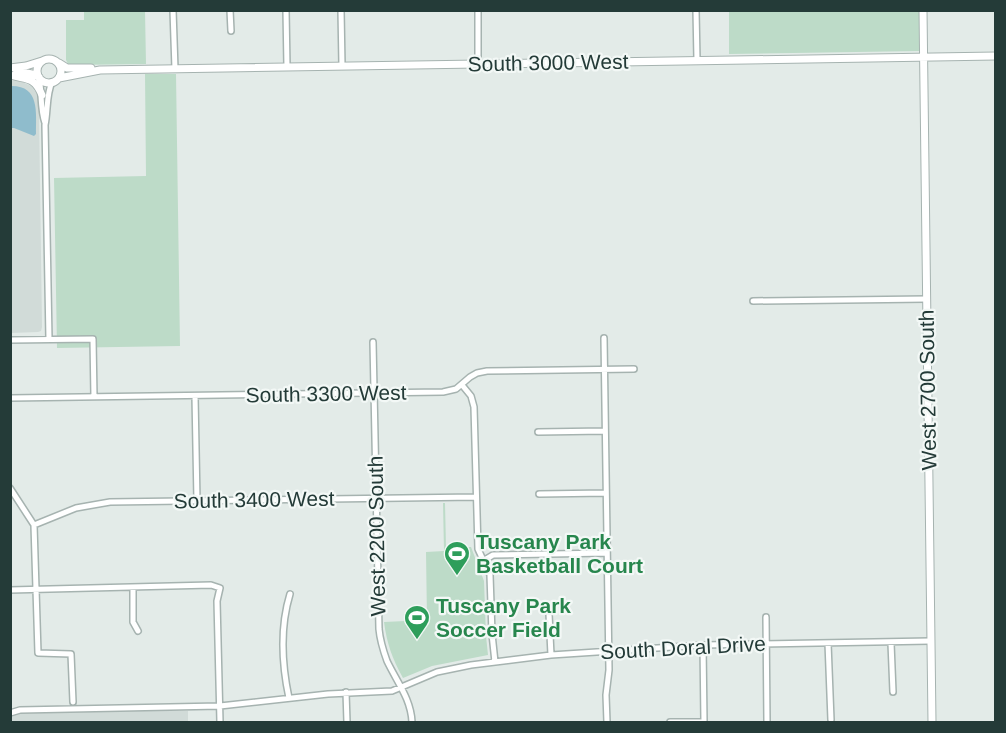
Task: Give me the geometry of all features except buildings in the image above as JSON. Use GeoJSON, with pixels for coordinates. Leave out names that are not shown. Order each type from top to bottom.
{"type":"FeatureCollection","features":[{"type":"Feature","properties":{"kind":"street"},"geometry":{"type":"LineString","coordinates":[[173,10],[175,69]]}},
{"type":"Feature","properties":{"kind":"street"},"geometry":{"type":"LineString","coordinates":[[230,10],[231,31]]}},
{"type":"Feature","properties":{"kind":"street"},"geometry":{"type":"LineString","coordinates":[[286,10],[288,67]]}},
{"type":"Feature","properties":{"kind":"street"},"geometry":{"type":"LineString","coordinates":[[341,10],[342,66]]}},
{"type":"Feature","properties":{"kind":"street"},"geometry":{"type":"LineString","coordinates":[[478,10],[478,64]]}},
{"type":"Feature","properties":{"kind":"street"},"geometry":{"type":"LineString","coordinates":[[696,10],[697,60]]}},
{"type":"Feature","properties":{"kind":"street","name":"West 2700 South"},"geometry":{"type":"LineString","coordinates":[[923,10],[932,723]]}},
{"type":"Feature","properties":{"kind":"street","name":"South 3000 West"},"geometry":{"type":"LineString","coordinates":[[59,63],[67,68],[100,70],[996,56]]}},
{"type":"Feature","properties":{"kind":"street"},"geometry":{"type":"LineString","coordinates":[[10,68],[26,66],[49,58],[59,63],[61,71],[49,88],[45,124]]}},
{"type":"Feature","properties":{"kind":"street"},"geometry":{"type":"LineString","coordinates":[[42,61],[37,70],[45,124],[49,339]]}},
{"type":"Feature","properties":{"kind":"street","name":"South 3000 West"},"geometry":{"type":"LineString","coordinates":[[55,80],[100,70]]}},
{"type":"Feature","properties":{"kind":"street"},"geometry":{"type":"LineString","coordinates":[[10,75],[27,72],[34,74],[44,82],[55,80]]}},
{"type":"Feature","properties":{"kind":"street"},"geometry":{"type":"LineString","coordinates":[[10,75],[34,82],[39,86],[42,95]]}},
{"type":"Feature","properties":{"kind":"street"},"geometry":{"type":"LineString","coordinates":[[753,301],[927,299]]}},
{"type":"Feature","properties":{"kind":"street"},"geometry":{"type":"LineString","coordinates":[[604,338],[609,651],[607,723]]}},
{"type":"Feature","properties":{"kind":"street"},"geometry":{"type":"LineString","coordinates":[[10,340],[93,339],[94,397]]}},
{"type":"Feature","properties":{"kind":"street","name":"West 2200 South"},"geometry":{"type":"LineString","coordinates":[[373,342],[379,629],[381,646],[407,698],[412,723]]}},
{"type":"Feature","properties":{"kind":"street","name":"South 3300 West"},"geometry":{"type":"LineString","coordinates":[[10,398],[443,392],[456,389],[470,377],[487,370],[634,369]]}},
{"type":"Feature","properties":{"kind":"street"},"geometry":{"type":"LineString","coordinates":[[462,385],[471,396],[474,407],[477,549],[490,574],[495,662]]}},
{"type":"Feature","properties":{"kind":"street"},"geometry":{"type":"LineString","coordinates":[[195,396],[197,501]]}},
{"type":"Feature","properties":{"kind":"street"},"geometry":{"type":"LineString","coordinates":[[538,432],[605,431]]}},
{"type":"Feature","properties":{"kind":"street"},"geometry":{"type":"LineString","coordinates":[[10,488],[34,525],[38,653],[71,654],[73,702]]}},
{"type":"Feature","properties":{"kind":"street"},"geometry":{"type":"LineString","coordinates":[[539,494],[606,493]]}},
{"type":"Feature","properties":{"kind":"street","name":"South 3400 West"},"geometry":{"type":"LineString","coordinates":[[34,525],[76,508],[110,502],[476,497]]}},
{"type":"Feature","properties":{"kind":"street"},"geometry":{"type":"LineString","coordinates":[[483,561],[493,555],[607,553]]}},
{"type":"Feature","properties":{"kind":"street"},"geometry":{"type":"LineString","coordinates":[[10,590],[211,585],[220,588],[217,602],[220,723]]}},
{"type":"Feature","properties":{"kind":"street"},"geometry":{"type":"LineString","coordinates":[[132,587],[133,622],[138,631]]}},
{"type":"Feature","properties":{"kind":"street"},"geometry":{"type":"LineString","coordinates":[[289,698],[285,675],[284,624],[290,594]]}},
{"type":"Feature","properties":{"kind":"street"},"geometry":{"type":"LineString","coordinates":[[549,614],[551,655]]}},
{"type":"Feature","properties":{"kind":"street"},"geometry":{"type":"LineString","coordinates":[[766,616],[766,723]]}},
{"type":"Feature","properties":{"kind":"street","name":"South Doral Drive"},"geometry":{"type":"LineString","coordinates":[[10,713],[20,710],[220,706],[346,692],[392,691],[437,672],[551,655],[703,645],[930,641]]}},
{"type":"Feature","properties":{"kind":"street"},"geometry":{"type":"LineString","coordinates":[[828,643],[831,720]]}},
{"type":"Feature","properties":{"kind":"street"},"geometry":{"type":"LineString","coordinates":[[891,643],[893,692]]}},
{"type":"Feature","properties":{"kind":"street"},"geometry":{"type":"LineString","coordinates":[[670,723],[704,722],[703,645]]}},
{"type":"Feature","properties":{"kind":"street"},"geometry":{"type":"LineString","coordinates":[[346,692],[347,723]]}},
{"type":"Feature","properties":{"kind":"shaded area"},"geometry":{"type":"Polygon","coordinates":[[[11,81],[20,81],[31,86],[37,94],[39,109],[42,327],[38,332],[11,333],[11,81]]]}},
{"type":"Feature","properties":{"kind":"shaded area"},"geometry":{"type":"Polygon","coordinates":[[[22,711],[188,711],[188,722],[11,722],[10,716],[22,711]]]}},
{"type":"Feature","properties":{"kind":"green space"},"geometry":{"type":"Polygon","coordinates":[[[84,11],[145,11],[146,64],[68,64],[66,60],[66,20],[84,20],[84,11]]]}},
{"type":"Feature","properties":{"kind":"green space"},"geometry":{"type":"Polygon","coordinates":[[[729,11],[919,11],[919,51],[729,54],[729,11]]]}},
{"type":"Feature","properties":{"kind":"green space"},"geometry":{"type":"Polygon","coordinates":[[[145,74],[176,74],[180,346],[57,348],[54,178],[146,176],[145,74]]]}},
{"type":"Feature","properties":{"kind":"green space"},"geometry":{"type":"Polygon","coordinates":[[[443,503],[445,503],[446,547],[471,547],[484,581],[488,655],[432,666],[403,678],[391,651],[384,622],[427,620],[426,552],[444,551],[443,503]]]}},
{"type":"Feature","properties":{"kind":"water"},"geometry":{"type":"Polygon","coordinates":[[[10,86],[27,90],[34,101],[36,134],[34,136],[11,128],[10,86]]]}},
{"type":"Feature","properties":{"kind":"place","name":"Tuscany Park Basketball Court"},"geometry":{"type":"Point","coordinates":[457,577]}},
{"type":"Feature","properties":{"kind":"place","name":"Tuscany Park Soccer Field"},"geometry":{"type":"Point","coordinates":[417,641]}}]}
